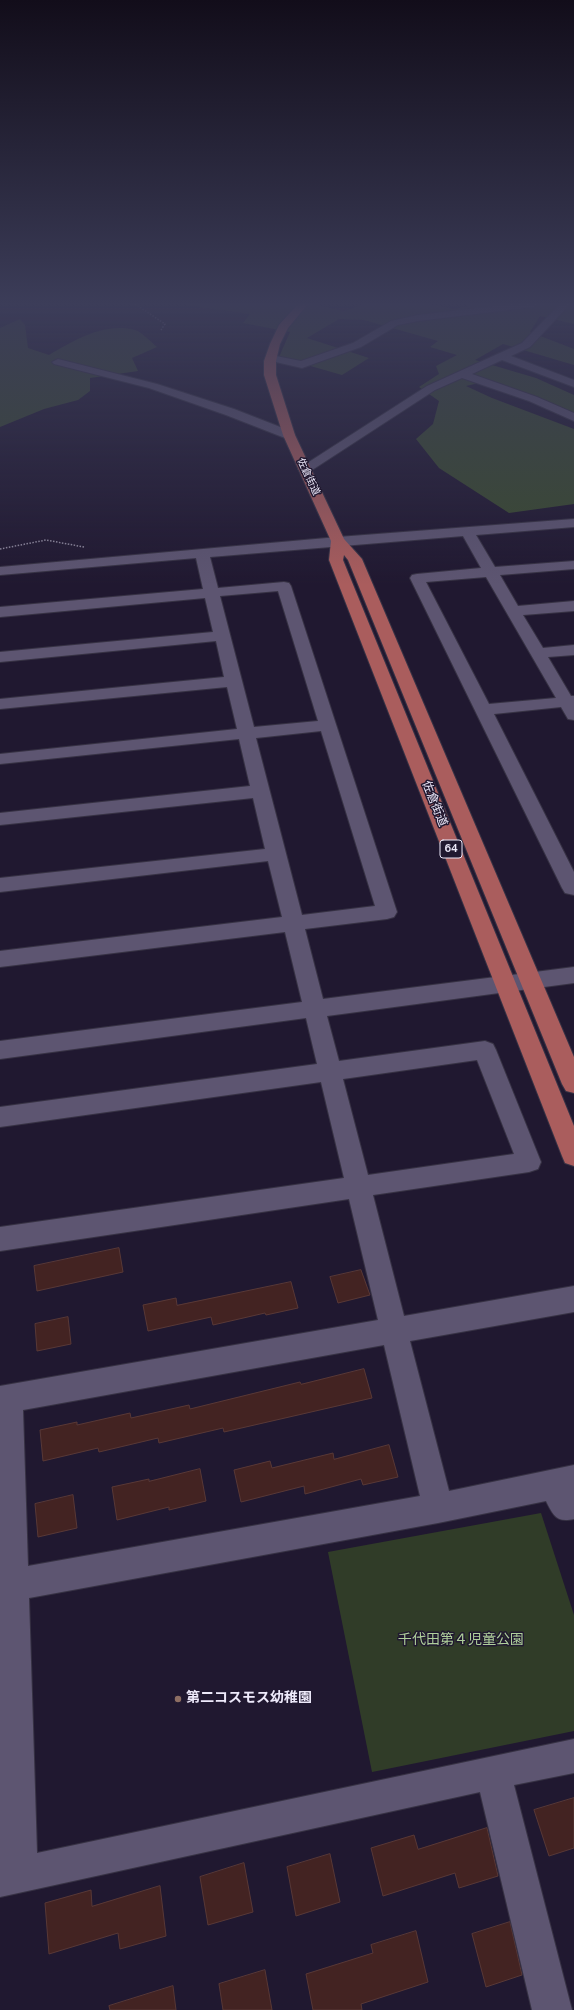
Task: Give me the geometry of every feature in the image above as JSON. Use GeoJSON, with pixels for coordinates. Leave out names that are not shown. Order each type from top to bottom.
{"type":"FeatureCollection","features":[{"type":"Feature","properties":{"kind":"main road","name":"佐倉街道"},"geometry":{"type":"LineString","coordinates":[[277,398],[289,435],[338,541],[355,559],[574,1084]]}},
{"type":"Feature","properties":{"kind":"main road","name":"佐倉街道"},"geometry":{"type":"LineString","coordinates":[[338,541],[336,560],[574,1156]]}},
{"type":"Feature","properties":{"kind":"street"},"geometry":{"type":"LineString","coordinates":[[188,398],[230,412],[289,435]]}},
{"type":"Feature","properties":{"kind":"street"},"geometry":{"type":"LineString","coordinates":[[304,469],[416,398]]}},
{"type":"Feature","properties":{"kind":"street"},"geometry":{"type":"LineString","coordinates":[[530,398],[574,417]]}},
{"type":"Feature","properties":{"kind":"street"},"geometry":{"type":"LineString","coordinates":[[0,571],[338,541],[574,523]]}},
{"type":"Feature","properties":{"kind":"street"},"geometry":{"type":"LineString","coordinates":[[467,531],[538,653],[572,706]]}},
{"type":"Feature","properties":{"kind":"street"},"geometry":{"type":"LineString","coordinates":[[202,554],[438,1508]]}},
{"type":"Feature","properties":{"kind":"street"},"geometry":{"type":"LineString","coordinates":[[574,565],[417,578],[572,888],[574,888]]}},
{"type":"Feature","properties":{"kind":"street"},"geometry":{"type":"LineString","coordinates":[[0,612],[284,586],[387,912],[0,959]]}},
{"type":"Feature","properties":{"kind":"street"},"geometry":{"type":"LineString","coordinates":[[514,611],[574,606]]}},
{"type":"Feature","properties":{"kind":"street"},"geometry":{"type":"LineString","coordinates":[[0,657],[222,636]]}},
{"type":"Feature","properties":{"kind":"street"},"geometry":{"type":"LineString","coordinates":[[538,653],[574,650]]}},
{"type":"Feature","properties":{"kind":"street"},"geometry":{"type":"LineString","coordinates":[[0,704],[234,681]]}},
{"type":"Feature","properties":{"kind":"street"},"geometry":{"type":"LineString","coordinates":[[483,710],[572,706]]}},
{"type":"Feature","properties":{"kind":"street"},"geometry":{"type":"LineString","coordinates":[[0,759],[328,725]]}},
{"type":"Feature","properties":{"kind":"street"},"geometry":{"type":"LineString","coordinates":[[0,819],[261,791]]}},
{"type":"Feature","properties":{"kind":"street"},"geometry":{"type":"LineString","coordinates":[[0,885],[276,854]]}},
{"type":"Feature","properties":{"kind":"street"},"geometry":{"type":"LineString","coordinates":[[0,1050],[574,975]]}},
{"type":"Feature","properties":{"kind":"street"},"geometry":{"type":"LineString","coordinates":[[0,1117],[486,1050],[528,1162],[0,1239]]}},
{"type":"Feature","properties":{"kind":"street"},"geometry":{"type":"LineString","coordinates":[[574,1300],[394,1330],[4,1400],[10,1877],[493,1772],[574,1756]]}},
{"type":"Feature","properties":{"kind":"street"},"geometry":{"type":"LineString","coordinates":[[6,1586],[438,1508],[567,1490]]}},
{"type":"Feature","properties":{"kind":"street"},"geometry":{"type":"LineString","coordinates":[[493,1772],[550,2010]]}},
{"type":"Feature","properties":{"kind":"path"},"geometry":{"type":"LineString","coordinates":[[0,549],[46,540],[107,552],[113,561]]}},
{"type":"Feature","properties":{"kind":"green space"},"geometry":{"type":"Polygon","coordinates":[[[0,398],[81,398],[78,400],[44,409],[0,427],[0,398]]]}},
{"type":"Feature","properties":{"kind":"green space"},"geometry":{"type":"Polygon","coordinates":[[[434,398],[492,398],[574,429],[574,504],[509,513],[439,468],[416,439],[433,424],[439,401],[434,398]]]}},
{"type":"Feature","properties":{"kind":"green space"},"geometry":{"type":"Polygon","coordinates":[[[530,398],[574,398],[574,415],[530,398]]]}},
{"type":"Feature","properties":{"kind":"green space","name":"千代田第４児童公園"},"geometry":{"type":"Polygon","coordinates":[[[541,1513],[574,1615],[574,1731],[372,1772],[328,1552],[541,1513]]]}},
{"type":"Feature","properties":{"kind":"building"},"geometry":{"type":"Polygon","coordinates":[[[119,1248],[123,1272],[37,1291],[34,1266],[119,1248]]]}},
{"type":"Feature","properties":{"kind":"building"},"geometry":{"type":"Polygon","coordinates":[[[361,1270],[370,1295],[338,1303],[330,1277],[361,1270]]]}},
{"type":"Feature","properties":{"kind":"building"},"geometry":{"type":"Polygon","coordinates":[[[291,1282],[298,1308],[266,1315],[265,1313],[213,1325],[211,1317],[148,1331],[143,1305],[176,1298],[177,1305],[291,1282]]]}},
{"type":"Feature","properties":{"kind":"building"},"geometry":{"type":"Polygon","coordinates":[[[68,1317],[71,1344],[37,1351],[35,1324],[68,1317]]]}},
{"type":"Feature","properties":{"kind":"building"},"geometry":{"type":"Polygon","coordinates":[[[364,1369],[372,1398],[224,1432],[223,1428],[159,1443],[158,1438],[99,1452],[98,1448],[43,1461],[40,1430],[77,1422],[77,1425],[130,1413],[131,1418],[189,1405],[190,1409],[300,1382],[301,1384],[364,1369]]]}},
{"type":"Feature","properties":{"kind":"building"},"geometry":{"type":"Polygon","coordinates":[[[389,1445],[398,1477],[363,1485],[361,1479],[305,1494],[304,1486],[241,1502],[234,1470],[270,1461],[272,1468],[333,1453],[334,1459],[389,1445]]]}},
{"type":"Feature","properties":{"kind":"building"},"geometry":{"type":"Polygon","coordinates":[[[200,1469],[206,1501],[169,1510],[169,1507],[117,1520],[112,1487],[149,1479],[149,1481],[200,1469]]]}},
{"type":"Feature","properties":{"kind":"building"},"geometry":{"type":"Polygon","coordinates":[[[73,1495],[77,1528],[38,1537],[35,1504],[73,1495]]]}},
{"type":"Feature","properties":{"kind":"building"},"geometry":{"type":"Polygon","coordinates":[[[574,1798],[574,1848],[549,1856],[534,1810],[574,1798]]]}},
{"type":"Feature","properties":{"kind":"building"},"geometry":{"type":"Polygon","coordinates":[[[487,1828],[498,1876],[459,1888],[455,1873],[383,1896],[371,1848],[414,1835],[418,1849],[487,1828]]]}},
{"type":"Feature","properties":{"kind":"building"},"geometry":{"type":"Polygon","coordinates":[[[330,1854],[340,1902],[296,1916],[287,1867],[330,1854]]]}},
{"type":"Feature","properties":{"kind":"building"},"geometry":{"type":"Polygon","coordinates":[[[244,1863],[253,1912],[208,1925],[200,1877],[244,1863]]]}},
{"type":"Feature","properties":{"kind":"building"},"geometry":{"type":"Polygon","coordinates":[[[160,1886],[166,1936],[120,1949],[118,1933],[49,1954],[45,1903],[91,1890],[92,1906],[160,1886]]]}},
{"type":"Feature","properties":{"kind":"building"},"geometry":{"type":"Polygon","coordinates":[[[510,1922],[522,1975],[486,1987],[472,1934],[510,1922]]]}},
{"type":"Feature","properties":{"kind":"building"},"geometry":{"type":"Polygon","coordinates":[[[416,1931],[428,1982],[361,2004],[362,2010],[313,2010],[306,1974],[373,1953],[371,1945],[416,1931]]]}},
{"type":"Feature","properties":{"kind":"building"},"geometry":{"type":"Polygon","coordinates":[[[265,1970],[272,2010],[223,2010],[219,1984],[265,1970]]]}},
{"type":"Feature","properties":{"kind":"building"},"geometry":{"type":"Polygon","coordinates":[[[173,1986],[176,2010],[110,2010],[109,2006],[173,1986]]]}},
{"type":"Feature","properties":{"kind":"place","name":"第二コスモス幼稚園"},"geometry":{"type":"Point","coordinates":[178,1699]}}]}
